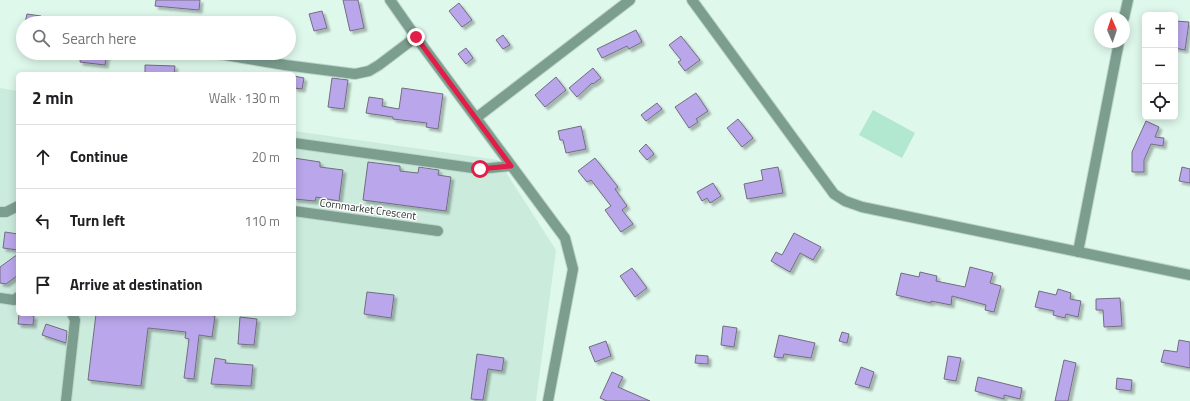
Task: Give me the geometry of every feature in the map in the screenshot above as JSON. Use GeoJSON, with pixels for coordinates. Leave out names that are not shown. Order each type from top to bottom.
{"type":"FeatureCollection","features":[{"type":"Feature","properties":{"kind":"street"},"geometry":{"type":"LineString","coordinates":[[390,0],[565,238],[573,269],[548,401]]}},
{"type":"Feature","properties":{"kind":"street"},"geometry":{"type":"LineString","coordinates":[[476,118],[630,0]]}},
{"type":"Feature","properties":{"kind":"street"},"geometry":{"type":"LineString","coordinates":[[692,0],[834,194],[845,201],[862,207],[1190,275]]}},
{"type":"Feature","properties":{"kind":"street"},"geometry":{"type":"LineString","coordinates":[[1125,12],[1128,0]]}},
{"type":"Feature","properties":{"kind":"street"},"geometry":{"type":"LineString","coordinates":[[255,60],[355,74],[369,71],[379,66],[416,37]]}},
{"type":"Feature","properties":{"kind":"street"},"geometry":{"type":"LineString","coordinates":[[1078,252],[1118,48]]}},
{"type":"Feature","properties":{"kind":"street"},"geometry":{"type":"LineString","coordinates":[[296,143],[480,169],[511,166]]}},
{"type":"Feature","properties":{"kind":"street"},"geometry":{"type":"LineString","coordinates":[[0,212],[6,212],[16,207]]}},
{"type":"Feature","properties":{"kind":"street","name":"Cornmarket Crescent"},"geometry":{"type":"LineString","coordinates":[[296,211],[438,231]]}},
{"type":"Feature","properties":{"kind":"street"},"geometry":{"type":"LineString","coordinates":[[0,298],[16,299]]}},
{"type":"Feature","properties":{"kind":"street"},"geometry":{"type":"LineString","coordinates":[[66,401],[74,320],[73,316]]}},
{"type":"Feature","properties":{"kind":"shaded area"},"geometry":{"type":"Polygon","coordinates":[[[0,88],[16,91],[16,316],[296,316],[296,131],[498,160],[556,250],[536,401],[0,401],[0,88]]]}},
{"type":"Feature","properties":{"kind":"shaded area"},"geometry":{"type":"Polygon","coordinates":[[[873,110],[915,133],[902,158],[859,135],[873,110]]]}},
{"type":"Feature","properties":{"kind":"building"},"geometry":{"type":"Polygon","coordinates":[[[156,0],[200,0],[199,10],[155,6],[156,0]]]}},
{"type":"Feature","properties":{"kind":"building"},"geometry":{"type":"Polygon","coordinates":[[[343,0],[358,0],[364,28],[350,31],[343,0]]]}},
{"type":"Feature","properties":{"kind":"building"},"geometry":{"type":"Polygon","coordinates":[[[459,3],[472,20],[462,27],[449,11],[459,3]]]}},
{"type":"Feature","properties":{"kind":"building"},"geometry":{"type":"Polygon","coordinates":[[[322,11],[327,28],[314,31],[309,14],[322,11]]]}},
{"type":"Feature","properties":{"kind":"building"},"geometry":{"type":"Polygon","coordinates":[[[27,14],[41,16],[27,16],[27,14]]]}},
{"type":"Feature","properties":{"kind":"building"},"geometry":{"type":"Polygon","coordinates":[[[1178,21],[1189,22],[1185,50],[1178,49],[1178,21]]]}},
{"type":"Feature","properties":{"kind":"building"},"geometry":{"type":"Polygon","coordinates":[[[636,30],[642,42],[629,49],[627,46],[602,58],[597,49],[636,30]]]}},
{"type":"Feature","properties":{"kind":"building"},"geometry":{"type":"Polygon","coordinates":[[[503,35],[510,45],[503,49],[496,40],[503,35]]]}},
{"type":"Feature","properties":{"kind":"building"},"geometry":{"type":"Polygon","coordinates":[[[681,36],[700,60],[685,71],[678,62],[681,60],[669,45],[681,36]]]}},
{"type":"Feature","properties":{"kind":"building"},"geometry":{"type":"Polygon","coordinates":[[[466,48],[473,58],[466,64],[458,54],[466,48]]]}},
{"type":"Feature","properties":{"kind":"building"},"geometry":{"type":"Polygon","coordinates":[[[80,60],[106,60],[105,65],[80,62],[80,60]]]}},
{"type":"Feature","properties":{"kind":"building"},"geometry":{"type":"Polygon","coordinates":[[[145,65],[175,66],[174,72],[145,72],[145,65]]]}},
{"type":"Feature","properties":{"kind":"building"},"geometry":{"type":"Polygon","coordinates":[[[593,68],[601,78],[593,84],[592,83],[577,97],[569,88],[593,68]]]}},
{"type":"Feature","properties":{"kind":"building"},"geometry":{"type":"Polygon","coordinates":[[[296,76],[304,78],[302,89],[296,88],[296,76]]]}},
{"type":"Feature","properties":{"kind":"building"},"geometry":{"type":"Polygon","coordinates":[[[556,77],[566,90],[545,107],[535,95],[556,77]]]}},
{"type":"Feature","properties":{"kind":"building"},"geometry":{"type":"Polygon","coordinates":[[[332,78],[348,80],[344,109],[328,107],[332,78]]]}},
{"type":"Feature","properties":{"kind":"building"},"geometry":{"type":"Polygon","coordinates":[[[402,88],[443,94],[438,129],[426,127],[427,123],[393,119],[393,117],[366,113],[369,97],[383,99],[382,106],[399,109],[402,88]]]}},
{"type":"Feature","properties":{"kind":"building"},"geometry":{"type":"Polygon","coordinates":[[[696,93],[708,111],[696,119],[698,122],[689,128],[675,107],[696,93]]]}},
{"type":"Feature","properties":{"kind":"building"},"geometry":{"type":"Polygon","coordinates":[[[657,103],[662,109],[646,121],[641,115],[657,103]]]}},
{"type":"Feature","properties":{"kind":"building"},"geometry":{"type":"Polygon","coordinates":[[[738,119],[753,138],[742,147],[727,128],[738,119]]]}},
{"type":"Feature","properties":{"kind":"building"},"geometry":{"type":"Polygon","coordinates":[[[1146,121],[1159,127],[1155,137],[1164,138],[1163,146],[1151,144],[1144,160],[1144,172],[1132,172],[1132,152],[1146,121]]]}},
{"type":"Feature","properties":{"kind":"building"},"geometry":{"type":"Polygon","coordinates":[[[581,126],[586,149],[566,153],[563,140],[560,140],[558,131],[581,126]]]}},
{"type":"Feature","properties":{"kind":"building"},"geometry":{"type":"Polygon","coordinates":[[[646,144],[654,154],[647,160],[639,151],[646,144]]]}},
{"type":"Feature","properties":{"kind":"building"},"geometry":{"type":"Polygon","coordinates":[[[296,158],[320,162],[320,167],[343,170],[339,201],[316,197],[315,201],[296,199],[296,158]]]}},
{"type":"Feature","properties":{"kind":"building"},"geometry":{"type":"Polygon","coordinates":[[[595,158],[618,187],[615,189],[627,206],[622,210],[633,224],[621,232],[605,210],[611,206],[591,180],[587,182],[578,171],[595,158]]]}},
{"type":"Feature","properties":{"kind":"building"},"geometry":{"type":"Polygon","coordinates":[[[368,162],[400,166],[400,171],[418,173],[419,167],[439,170],[438,175],[451,177],[446,211],[363,200],[368,162]]]}},
{"type":"Feature","properties":{"kind":"building"},"geometry":{"type":"Polygon","coordinates":[[[778,167],[783,193],[747,199],[744,184],[763,180],[761,170],[778,167]]]}},
{"type":"Feature","properties":{"kind":"building"},"geometry":{"type":"Polygon","coordinates":[[[1182,167],[1190,169],[1190,183],[1179,181],[1182,167]]]}},
{"type":"Feature","properties":{"kind":"building"},"geometry":{"type":"Polygon","coordinates":[[[713,183],[721,196],[710,203],[707,198],[702,201],[697,192],[713,183]]]}},
{"type":"Feature","properties":{"kind":"building"},"geometry":{"type":"Polygon","coordinates":[[[5,232],[16,234],[16,250],[3,248],[5,232]]]}},
{"type":"Feature","properties":{"kind":"building"},"geometry":{"type":"Polygon","coordinates":[[[794,233],[821,247],[813,260],[800,253],[790,272],[771,261],[776,252],[782,255],[794,233]]]}},
{"type":"Feature","properties":{"kind":"building"},"geometry":{"type":"Polygon","coordinates":[[[16,255],[16,276],[6,284],[0,283],[0,267],[16,255]]]}},
{"type":"Feature","properties":{"kind":"building"},"geometry":{"type":"Polygon","coordinates":[[[970,267],[993,273],[990,283],[1001,286],[994,312],[985,310],[986,305],[952,296],[951,305],[931,301],[931,303],[896,295],[901,273],[919,277],[920,272],[937,276],[936,281],[965,287],[970,267]]]}},
{"type":"Feature","properties":{"kind":"building"},"geometry":{"type":"Polygon","coordinates":[[[632,268],[647,288],[635,297],[620,276],[632,268]]]}},
{"type":"Feature","properties":{"kind":"building"},"geometry":{"type":"Polygon","coordinates":[[[1058,289],[1071,293],[1070,299],[1081,301],[1078,317],[1066,314],[1065,318],[1053,315],[1054,311],[1035,307],[1039,291],[1056,295],[1058,289]]]}},
{"type":"Feature","properties":{"kind":"building"},"geometry":{"type":"Polygon","coordinates":[[[367,292],[394,295],[391,318],[364,314],[367,292]]]}},
{"type":"Feature","properties":{"kind":"building"},"geometry":{"type":"Polygon","coordinates":[[[1120,298],[1122,326],[1104,327],[1103,310],[1096,310],[1096,299],[1120,298]]]}},
{"type":"Feature","properties":{"kind":"building"},"geometry":{"type":"Polygon","coordinates":[[[19,316],[34,316],[33,325],[18,324],[19,316]]]}},
{"type":"Feature","properties":{"kind":"building"},"geometry":{"type":"Polygon","coordinates":[[[96,316],[215,316],[212,337],[199,335],[194,379],[184,378],[189,339],[185,338],[186,332],[148,328],[141,386],[88,380],[96,316]]]}},
{"type":"Feature","properties":{"kind":"building"},"geometry":{"type":"Polygon","coordinates":[[[240,317],[257,319],[254,345],[238,344],[240,317]]]}},
{"type":"Feature","properties":{"kind":"building"},"geometry":{"type":"Polygon","coordinates":[[[46,324],[67,331],[66,343],[42,335],[46,324]]]}},
{"type":"Feature","properties":{"kind":"building"},"geometry":{"type":"Polygon","coordinates":[[[723,326],[737,328],[734,347],[721,345],[723,326]]]}},
{"type":"Feature","properties":{"kind":"building"},"geometry":{"type":"Polygon","coordinates":[[[842,332],[849,334],[847,343],[839,341],[842,332]]]}},
{"type":"Feature","properties":{"kind":"building"},"geometry":{"type":"Polygon","coordinates":[[[779,335],[815,343],[811,358],[784,354],[783,358],[774,357],[779,335]]]}},
{"type":"Feature","properties":{"kind":"building"},"geometry":{"type":"Polygon","coordinates":[[[1179,340],[1190,342],[1190,368],[1161,362],[1164,350],[1177,352],[1179,340]]]}},
{"type":"Feature","properties":{"kind":"building"},"geometry":{"type":"Polygon","coordinates":[[[606,341],[611,356],[595,362],[589,347],[606,341]]]}},
{"type":"Feature","properties":{"kind":"building"},"geometry":{"type":"Polygon","coordinates":[[[477,354],[504,358],[502,371],[488,369],[483,400],[471,399],[477,354]]]}},
{"type":"Feature","properties":{"kind":"building"},"geometry":{"type":"Polygon","coordinates":[[[696,355],[708,356],[708,364],[695,363],[696,355]]]}},
{"type":"Feature","properties":{"kind":"building"},"geometry":{"type":"Polygon","coordinates":[[[948,356],[961,358],[956,381],[944,379],[948,356]]]}},
{"type":"Feature","properties":{"kind":"building"},"geometry":{"type":"Polygon","coordinates":[[[215,358],[226,360],[225,363],[253,365],[251,386],[211,384],[215,358]]]}},
{"type":"Feature","properties":{"kind":"building"},"geometry":{"type":"Polygon","coordinates":[[[1064,360],[1076,363],[1068,401],[1055,401],[1064,360]]]}},
{"type":"Feature","properties":{"kind":"building"},"geometry":{"type":"Polygon","coordinates":[[[861,367],[874,372],[869,388],[855,384],[861,367]]]}},
{"type":"Feature","properties":{"kind":"building"},"geometry":{"type":"Polygon","coordinates":[[[612,372],[623,377],[618,387],[650,401],[607,401],[600,398],[612,372]]]}},
{"type":"Feature","properties":{"kind":"building"},"geometry":{"type":"Polygon","coordinates":[[[978,377],[1022,388],[1020,399],[1004,395],[1004,399],[975,391],[978,377]]]}},
{"type":"Feature","properties":{"kind":"building"},"geometry":{"type":"Polygon","coordinates":[[[1117,378],[1132,380],[1131,391],[1116,389],[1117,378]]]}},
{"type":"Feature","properties":{"kind":"route"},"geometry":{"type":"LineString","coordinates":[[416,37],[511,166],[480,169]]}}]}
